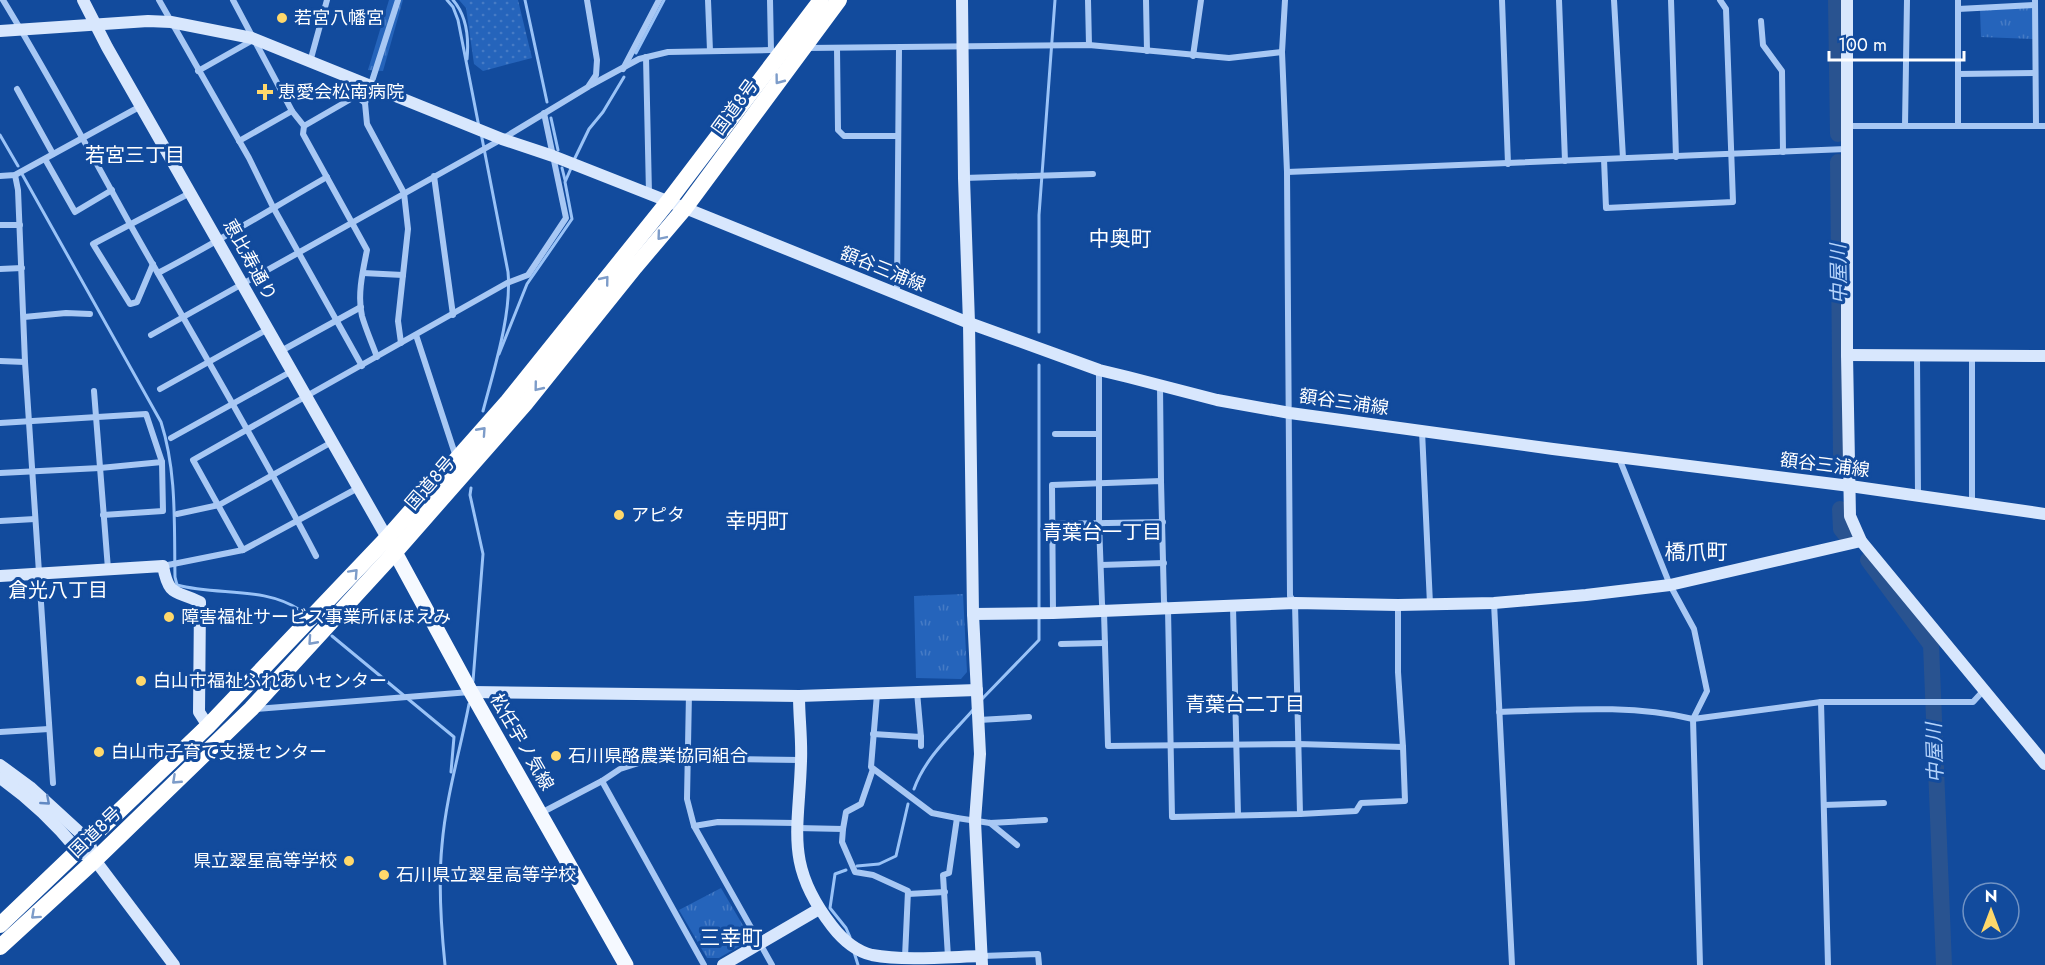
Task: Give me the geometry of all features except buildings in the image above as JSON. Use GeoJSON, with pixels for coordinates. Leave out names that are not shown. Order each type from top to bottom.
{"type":"FeatureCollection","features":[{"type":"Feature","properties":{"kind":"highway","name":"国道8号"},"geometry":{"type":"LineString","coordinates":[[0,947],[95,860],[251,709],[391,545],[457,459],[508,401],[668,203],[775,53],[821,0]]}},
{"type":"Feature","properties":{"kind":"highway","name":"国道8号"},"geometry":{"type":"LineString","coordinates":[[1,922],[208,726],[391,545],[525,404],[685,208],[839,0]]}},
{"type":"Feature","properties":{"kind":"main road","name":"松任宇ノ気線"},"geometry":{"type":"LineString","coordinates":[[391,545],[471,692],[626,965]]}},
{"type":"Feature","properties":{"kind":"street"},"geometry":{"type":"LineString","coordinates":[[3,0],[273,474],[316,556]]}},
{"type":"Feature","properties":{"kind":"street","name":"恵比寿通り"},"geometry":{"type":"LineString","coordinates":[[83,0],[107,47],[391,545]]}},
{"type":"Feature","properties":{"kind":"street"},"geometry":{"type":"LineString","coordinates":[[159,0],[362,366]]}},
{"type":"Feature","properties":{"kind":"street"},"geometry":{"type":"LineString","coordinates":[[233,0],[292,111],[304,126],[303,134],[367,250],[361,307],[377,357]]}},
{"type":"Feature","properties":{"kind":"street"},"geometry":{"type":"LineString","coordinates":[[310,62],[327,0]]}},
{"type":"Feature","properties":{"kind":"street"},"geometry":{"type":"LineString","coordinates":[[398,0],[365,103],[367,124],[404,193],[408,229],[398,321],[401,343]]}},
{"type":"Feature","properties":{"kind":"street"},"geometry":{"type":"LineString","coordinates":[[587,0],[597,60],[596,75],[588,87]]}},
{"type":"Feature","properties":{"kind":"street"},"geometry":{"type":"LineString","coordinates":[[623,70],[659,0]]}},
{"type":"Feature","properties":{"kind":"street"},"geometry":{"type":"LineString","coordinates":[[708,0],[710,51]]}},
{"type":"Feature","properties":{"kind":"street"},"geometry":{"type":"LineString","coordinates":[[151,335],[502,139],[588,87],[646,57],[668,52],[775,53],[770,0]]}},
{"type":"Feature","properties":{"kind":"street"},"geometry":{"type":"LineString","coordinates":[[962,0],[973,614],[980,754],[975,821],[982,961]]}},
{"type":"Feature","properties":{"kind":"street"},"geometry":{"type":"LineString","coordinates":[[1088,0],[1089,45]]}},
{"type":"Feature","properties":{"kind":"street"},"geometry":{"type":"LineString","coordinates":[[1146,0],[1147,51]]}},
{"type":"Feature","properties":{"kind":"street"},"geometry":{"type":"LineString","coordinates":[[1193,56],[1201,0]]}},
{"type":"Feature","properties":{"kind":"street"},"geometry":{"type":"LineString","coordinates":[[1285,0],[1282,52],[1287,172],[1290,596],[1295,603],[1300,814]]}},
{"type":"Feature","properties":{"kind":"street"},"geometry":{"type":"LineString","coordinates":[[1502,0],[1508,164]]}},
{"type":"Feature","properties":{"kind":"street"},"geometry":{"type":"LineString","coordinates":[[1559,0],[1565,161]]}},
{"type":"Feature","properties":{"kind":"street"},"geometry":{"type":"LineString","coordinates":[[1614,0],[1623,158]]}},
{"type":"Feature","properties":{"kind":"street"},"geometry":{"type":"LineString","coordinates":[[1671,0],[1676,157]]}},
{"type":"Feature","properties":{"kind":"street"},"geometry":{"type":"LineString","coordinates":[[1604,159],[1606,208],[1733,202],[1726,9],[1720,0]]}},
{"type":"Feature","properties":{"kind":"street"},"geometry":{"type":"LineString","coordinates":[[1847,0],[1847,355],[1850,516],[1861,541],[2045,764]]}},
{"type":"Feature","properties":{"kind":"street"},"geometry":{"type":"LineString","coordinates":[[1905,126],[1907,0]]}},
{"type":"Feature","properties":{"kind":"street"},"geometry":{"type":"LineString","coordinates":[[1958,0],[1958,126]]}},
{"type":"Feature","properties":{"kind":"street"},"geometry":{"type":"LineString","coordinates":[[1958,9],[2035,3],[2036,126]]}},
{"type":"Feature","properties":{"kind":"street"},"geometry":{"type":"LineString","coordinates":[[1761,21],[1763,45],[1782,71],[1783,152]]}},
{"type":"Feature","properties":{"kind":"street","name":"額谷三浦線"},"geometry":{"type":"LineString","coordinates":[[0,31],[96,23],[171,22],[255,39],[502,139],[553,156],[685,208],[969,323],[1099,370],[1217,400],[1290,413],[1850,486],[2045,514]]}},
{"type":"Feature","properties":{"kind":"street"},"geometry":{"type":"LineString","coordinates":[[198,71],[255,39]]}},
{"type":"Feature","properties":{"kind":"street"},"geometry":{"type":"LineString","coordinates":[[803,48],[1089,45],[1229,58],[1282,52]]}},
{"type":"Feature","properties":{"kind":"street"},"geometry":{"type":"LineString","coordinates":[[837,48],[838,130],[844,136],[897,135]]}},
{"type":"Feature","properties":{"kind":"street"},"geometry":{"type":"LineString","coordinates":[[897,294],[898,48]]}},
{"type":"Feature","properties":{"kind":"street"},"geometry":{"type":"LineString","coordinates":[[646,57],[649,195]]}},
{"type":"Feature","properties":{"kind":"street"},"geometry":{"type":"LineString","coordinates":[[1958,74],[2035,73]]}},
{"type":"Feature","properties":{"kind":"street"},"geometry":{"type":"LineString","coordinates":[[17,89],[53,154]]}},
{"type":"Feature","properties":{"kind":"street"},"geometry":{"type":"LineString","coordinates":[[304,126],[356,96],[365,103]]}},
{"type":"Feature","properties":{"kind":"street"},"geometry":{"type":"LineString","coordinates":[[0,176],[15,175],[141,106]]}},
{"type":"Feature","properties":{"kind":"street"},"geometry":{"type":"LineString","coordinates":[[239,141],[292,111]]}},
{"type":"Feature","properties":{"kind":"street"},"geometry":{"type":"LineString","coordinates":[[243,550],[193,460],[507,283],[528,275],[566,218],[544,113]]}},
{"type":"Feature","properties":{"kind":"street"},"geometry":{"type":"LineString","coordinates":[[1846,126],[2045,126]]}},
{"type":"Feature","properties":{"kind":"street"},"geometry":{"type":"LineString","coordinates":[[1287,172],[1846,149]]}},
{"type":"Feature","properties":{"kind":"street"},"geometry":{"type":"LineString","coordinates":[[45,159],[75,212],[112,190]]}},
{"type":"Feature","properties":{"kind":"street"},"geometry":{"type":"LineString","coordinates":[[964,178],[1093,174]]}},
{"type":"Feature","properties":{"kind":"street"},"geometry":{"type":"LineString","coordinates":[[15,175],[18,190],[25,362],[53,783]]}},
{"type":"Feature","properties":{"kind":"street"},"geometry":{"type":"LineString","coordinates":[[434,176],[453,315]]}},
{"type":"Feature","properties":{"kind":"street"},"geometry":{"type":"LineString","coordinates":[[158,273],[327,177]]}},
{"type":"Feature","properties":{"kind":"street"},"geometry":{"type":"LineString","coordinates":[[153,264],[137,302],[130,304],[93,244],[190,192]]}},
{"type":"Feature","properties":{"kind":"street"},"geometry":{"type":"LineString","coordinates":[[0,225],[20,225]]}},
{"type":"Feature","properties":{"kind":"street"},"geometry":{"type":"LineString","coordinates":[[0,269],[22,268]]}},
{"type":"Feature","properties":{"kind":"street"},"geometry":{"type":"LineString","coordinates":[[363,273],[403,275]]}},
{"type":"Feature","properties":{"kind":"street"},"geometry":{"type":"LineString","coordinates":[[281,351],[361,307]]}},
{"type":"Feature","properties":{"kind":"street"},"geometry":{"type":"LineString","coordinates":[[24,317],[66,313],[90,314]]}},
{"type":"Feature","properties":{"kind":"street"},"geometry":{"type":"LineString","coordinates":[[160,389],[268,329]]}},
{"type":"Feature","properties":{"kind":"street"},"geometry":{"type":"LineString","coordinates":[[416,335],[457,459]]}},
{"type":"Feature","properties":{"kind":"street"},"geometry":{"type":"LineString","coordinates":[[1847,355],[2045,356]]}},
{"type":"Feature","properties":{"kind":"street"},"geometry":{"type":"LineString","coordinates":[[1917,355],[1918,496]]}},
{"type":"Feature","properties":{"kind":"street"},"geometry":{"type":"LineString","coordinates":[[1972,355],[1972,504]]}},
{"type":"Feature","properties":{"kind":"street"},"geometry":{"type":"LineString","coordinates":[[0,360],[25,362]]}},
{"type":"Feature","properties":{"kind":"street"},"geometry":{"type":"LineString","coordinates":[[1099,370],[1099,523],[1108,746],[1298,744],[1403,747]]}},
{"type":"Feature","properties":{"kind":"street"},"geometry":{"type":"LineString","coordinates":[[171,438],[292,371]]}},
{"type":"Feature","properties":{"kind":"street"},"geometry":{"type":"LineString","coordinates":[[1160,386],[1164,602],[1168,609],[1172,817],[1356,811],[1361,803],[1406,801],[1398,672],[1398,605]]}},
{"type":"Feature","properties":{"kind":"street"},"geometry":{"type":"LineString","coordinates":[[94,391],[108,569]]}},
{"type":"Feature","properties":{"kind":"street"},"geometry":{"type":"LineString","coordinates":[[0,423],[146,414],[162,462],[163,511],[103,515]]}},
{"type":"Feature","properties":{"kind":"street"},"geometry":{"type":"LineString","coordinates":[[1422,431],[1430,604]]}},
{"type":"Feature","properties":{"kind":"street"},"geometry":{"type":"LineString","coordinates":[[1055,434],[1099,434]]}},
{"type":"Feature","properties":{"kind":"street"},"geometry":{"type":"LineString","coordinates":[[177,514],[219,505],[332,442]]}},
{"type":"Feature","properties":{"kind":"street"},"geometry":{"type":"LineString","coordinates":[[1618,457],[1670,585],[1694,629],[1707,691],[1694,719],[1700,965]]}},
{"type":"Feature","properties":{"kind":"street"},"geometry":{"type":"LineString","coordinates":[[0,473],[162,462]]}},
{"type":"Feature","properties":{"kind":"street"},"geometry":{"type":"LineString","coordinates":[[1045,614],[1052,524],[1052,485],[1161,481]]}},
{"type":"Feature","properties":{"kind":"street"},"geometry":{"type":"LineString","coordinates":[[0,576],[171,565],[243,550],[358,488]]}},
{"type":"Feature","properties":{"kind":"street"},"geometry":{"type":"LineString","coordinates":[[0,521],[35,519]]}},
{"type":"Feature","properties":{"kind":"street"},"geometry":{"type":"LineString","coordinates":[[1052,524],[1163,522]]}},
{"type":"Feature","properties":{"kind":"street"},"geometry":{"type":"LineString","coordinates":[[973,614],[1104,612],[1295,603],[1398,605],[1494,603],[1670,585],[1861,541]]}},
{"type":"Feature","properties":{"kind":"street"},"geometry":{"type":"LineString","coordinates":[[1101,565],[1164,563]]}},
{"type":"Feature","properties":{"kind":"street"},"geometry":{"type":"LineString","coordinates":[[171,565],[166,583],[176,594],[191,597],[200,602],[199,712],[208,726]]}},
{"type":"Feature","properties":{"kind":"street"},"geometry":{"type":"LineString","coordinates":[[1494,603],[1512,965]]}},
{"type":"Feature","properties":{"kind":"street"},"geometry":{"type":"LineString","coordinates":[[1233,607],[1238,815]]}},
{"type":"Feature","properties":{"kind":"street"},"geometry":{"type":"LineString","coordinates":[[1061,644],[1105,643]]}},
{"type":"Feature","properties":{"kind":"street"},"geometry":{"type":"LineString","coordinates":[[1499,712],[1623,709],[1694,719],[1821,702],[1973,702],[1984,690]]}},
{"type":"Feature","properties":{"kind":"street"},"geometry":{"type":"LineString","coordinates":[[251,709],[471,692],[799,696],[917,692],[1029,717]]}},
{"type":"Feature","properties":{"kind":"street"},"geometry":{"type":"LineString","coordinates":[[917,692],[921,746]]}},
{"type":"Feature","properties":{"kind":"street"},"geometry":{"type":"LineString","coordinates":[[689,693],[687,798],[694,826],[772,965]]}},
{"type":"Feature","properties":{"kind":"street"},"geometry":{"type":"LineString","coordinates":[[877,694],[871,767],[873,769],[932,813],[990,823],[1045,820]]}},
{"type":"Feature","properties":{"kind":"street"},"geometry":{"type":"LineString","coordinates":[[799,696],[801,760],[796,845],[801,870],[819,909],[841,938],[870,954],[905,957],[920,961],[948,957],[982,961],[1038,954],[1039,965]]}},
{"type":"Feature","properties":{"kind":"street"},"geometry":{"type":"LineString","coordinates":[[1821,702],[1828,965]]}},
{"type":"Feature","properties":{"kind":"street"},"geometry":{"type":"LineString","coordinates":[[0,732],[49,729]]}},
{"type":"Feature","properties":{"kind":"street"},"geometry":{"type":"LineString","coordinates":[[873,734],[921,737]]}},
{"type":"Feature","properties":{"kind":"street"},"geometry":{"type":"LineString","coordinates":[[540,813],[602,781],[620,769],[645,761],[667,758],[801,760]]}},
{"type":"Feature","properties":{"kind":"street"},"geometry":{"type":"LineString","coordinates":[[0,765],[30,787],[83,846],[174,965]]}},
{"type":"Feature","properties":{"kind":"street"},"geometry":{"type":"LineString","coordinates":[[873,769],[861,804],[846,812],[842,842],[855,872],[873,875],[908,891],[905,957]]}},
{"type":"Feature","properties":{"kind":"street"},"geometry":{"type":"LineString","coordinates":[[0,778],[83,846]]}},
{"type":"Feature","properties":{"kind":"street"},"geometry":{"type":"LineString","coordinates":[[602,781],[704,965]]}},
{"type":"Feature","properties":{"kind":"street"},"geometry":{"type":"LineString","coordinates":[[1824,805],[1884,803]]}},
{"type":"Feature","properties":{"kind":"street"},"geometry":{"type":"LineString","coordinates":[[948,957],[944,875],[949,873],[957,818]]}},
{"type":"Feature","properties":{"kind":"street"},"geometry":{"type":"LineString","coordinates":[[694,826],[718,822],[843,829]]}},
{"type":"Feature","properties":{"kind":"street"},"geometry":{"type":"LineString","coordinates":[[990,823],[1017,845]]}},
{"type":"Feature","properties":{"kind":"street"},"geometry":{"type":"LineString","coordinates":[[908,894],[945,892]]}},
{"type":"Feature","properties":{"kind":"street"},"geometry":{"type":"LineString","coordinates":[[723,965],[819,909]]}},
{"type":"Feature","properties":{"kind":"green space"},"geometry":{"type":"Polygon","coordinates":[[[389,0],[403,0],[383,71],[368,70],[389,0]]]}},
{"type":"Feature","properties":{"kind":"green space"},"geometry":{"type":"Polygon","coordinates":[[[459,0],[518,0],[532,58],[483,71],[474,64],[466,8],[459,0]]]}},
{"type":"Feature","properties":{"kind":"green space"},"geometry":{"type":"Polygon","coordinates":[[[2033,7],[2033,39],[1981,37],[1980,10],[2033,7]]]}},
{"type":"Feature","properties":{"kind":"green space"},"geometry":{"type":"Polygon","coordinates":[[[963,594],[967,672],[961,679],[916,678],[914,596],[963,594]]]}},
{"type":"Feature","properties":{"kind":"green space"},"geometry":{"type":"Polygon","coordinates":[[[721,888],[748,934],[745,943],[719,958],[707,958],[679,910],[721,888]]]}},
{"type":"Feature","properties":{"kind":"waterway"},"geometry":{"type":"LineString","coordinates":[[447,0],[453,7],[458,20],[479,127]]}},
{"type":"Feature","properties":{"kind":"waterway"},"geometry":{"type":"LineString","coordinates":[[453,0],[458,6],[466,28],[467,59]]}},
{"type":"Feature","properties":{"kind":"waterway"},"geometry":{"type":"LineString","coordinates":[[525,0],[547,102]]}},
{"type":"Feature","properties":{"kind":"waterway"},"geometry":{"type":"LineString","coordinates":[[636,53],[664,0]]}},
{"type":"Feature","properties":{"kind":"waterway"},"geometry":{"type":"LineString","coordinates":[[1039,332],[1039,215],[1055,0]]}},
{"type":"Feature","properties":{"kind":"waterway","name":"中屋川"},"geometry":{"type":"LineString","coordinates":[[1836,0],[1838,134]]}},
{"type":"Feature","properties":{"kind":"waterway"},"geometry":{"type":"LineString","coordinates":[[574,160],[589,129],[603,112],[624,77]]}},
{"type":"Feature","properties":{"kind":"waterway"},"geometry":{"type":"LineString","coordinates":[[551,118],[558,150]]}},
{"type":"Feature","properties":{"kind":"waterway"},"geometry":{"type":"LineString","coordinates":[[481,133],[508,272],[509,288],[501,342],[483,411]]}},
{"type":"Feature","properties":{"kind":"waterway"},"geometry":{"type":"LineString","coordinates":[[0,135],[18,166]]}},
{"type":"Feature","properties":{"kind":"waterway","name":"中屋川"},"geometry":{"type":"LineString","coordinates":[[1838,162],[1841,458]]}},
{"type":"Feature","properties":{"kind":"waterway"},"geometry":{"type":"LineString","coordinates":[[499,354],[527,284],[572,219],[565,182],[572,166]]}},
{"type":"Feature","properties":{"kind":"waterway"},"geometry":{"type":"LineString","coordinates":[[562,168],[565,180]]}},
{"type":"Feature","properties":{"kind":"waterway"},"geometry":{"type":"LineString","coordinates":[[22,174],[161,422],[172,479],[177,585],[256,594],[286,602],[300,610]]}},
{"type":"Feature","properties":{"kind":"waterway"},"geometry":{"type":"LineString","coordinates":[[1039,365],[1039,610]]}},
{"type":"Feature","properties":{"kind":"waterway"},"geometry":{"type":"LineString","coordinates":[[471,488],[470,495],[483,554],[473,681]]}},
{"type":"Feature","properties":{"kind":"waterway","name":"中屋川"},"geometry":{"type":"LineString","coordinates":[[1840,509],[1841,529],[1845,534]]}},
{"type":"Feature","properties":{"kind":"waterway","name":"中屋川"},"geometry":{"type":"LineString","coordinates":[[1868,560],[1931,645],[1944,965]]}},
{"type":"Feature","properties":{"kind":"waterway"},"geometry":{"type":"LineString","coordinates":[[981,700],[1039,640],[1039,616]]}},
{"type":"Feature","properties":{"kind":"waterway"},"geometry":{"type":"LineString","coordinates":[[332,636],[454,737],[451,772]]}},
{"type":"Feature","properties":{"kind":"waterway"},"geometry":{"type":"LineString","coordinates":[[445,965],[440,905],[442,845],[450,792],[469,704]]}},
{"type":"Feature","properties":{"kind":"waterway"},"geometry":{"type":"LineString","coordinates":[[914,789],[932,757],[973,710]]}},
{"type":"Feature","properties":{"kind":"waterway"},"geometry":{"type":"LineString","coordinates":[[857,866],[879,864],[896,856],[908,804]]}},
{"type":"Feature","properties":{"kind":"waterway"},"geometry":{"type":"LineString","coordinates":[[846,870],[835,874],[830,908],[846,928],[850,937]]}},
{"type":"Feature","properties":{"kind":"waterway"},"geometry":{"type":"LineString","coordinates":[[854,952],[858,965]]}},
{"type":"Feature","properties":{"kind":"place","name":"若宮八幡宮"},"geometry":{"type":"Point","coordinates":[282,18]}},
{"type":"Feature","properties":{"kind":"place","name":"恵愛会松南病院"},"geometry":{"type":"Point","coordinates":[265,92]}},
{"type":"Feature","properties":{"kind":"place","name":"アピタ"},"geometry":{"type":"Point","coordinates":[619,515]}},
{"type":"Feature","properties":{"kind":"place","name":"障害福祉サービス事業所ほほえみ"},"geometry":{"type":"Point","coordinates":[169,617]}},
{"type":"Feature","properties":{"kind":"place","name":"白山市福祉ふれあいセンター"},"geometry":{"type":"Point","coordinates":[141,681]}},
{"type":"Feature","properties":{"kind":"place","name":"白山市子育て支援センター"},"geometry":{"type":"Point","coordinates":[99,752]}},
{"type":"Feature","properties":{"kind":"place","name":"石川県酪農業協同組合"},"geometry":{"type":"Point","coordinates":[556,756]}},
{"type":"Feature","properties":{"kind":"place","name":"県立翠星高等学校"},"geometry":{"type":"Point","coordinates":[349,861]}},
{"type":"Feature","properties":{"kind":"place","name":"石川県立翠星高等学校"},"geometry":{"type":"Point","coordinates":[384,875]}},
{"type":"Feature","properties":{"kind":"district","name":"若宮三丁目"},"geometry":{"type":"Point","coordinates":[135,155]}},
{"type":"Feature","properties":{"kind":"district","name":"中奥町"},"geometry":{"type":"Point","coordinates":[1120,239]}},
{"type":"Feature","properties":{"kind":"district","name":"幸明町"},"geometry":{"type":"Point","coordinates":[757,521]}},
{"type":"Feature","properties":{"kind":"district","name":"青葉台一丁目"},"geometry":{"type":"Point","coordinates":[1102,532]}},
{"type":"Feature","properties":{"kind":"district","name":"橋爪町"},"geometry":{"type":"Point","coordinates":[1696,552]}},
{"type":"Feature","properties":{"kind":"district","name":"倉光八丁目"},"geometry":{"type":"Point","coordinates":[58,590]}},
{"type":"Feature","properties":{"kind":"district","name":"青葉台二丁目"},"geometry":{"type":"Point","coordinates":[1245,704]}},
{"type":"Feature","properties":{"kind":"district","name":"三幸町"},"geometry":{"type":"Point","coordinates":[731,938]}}]}
